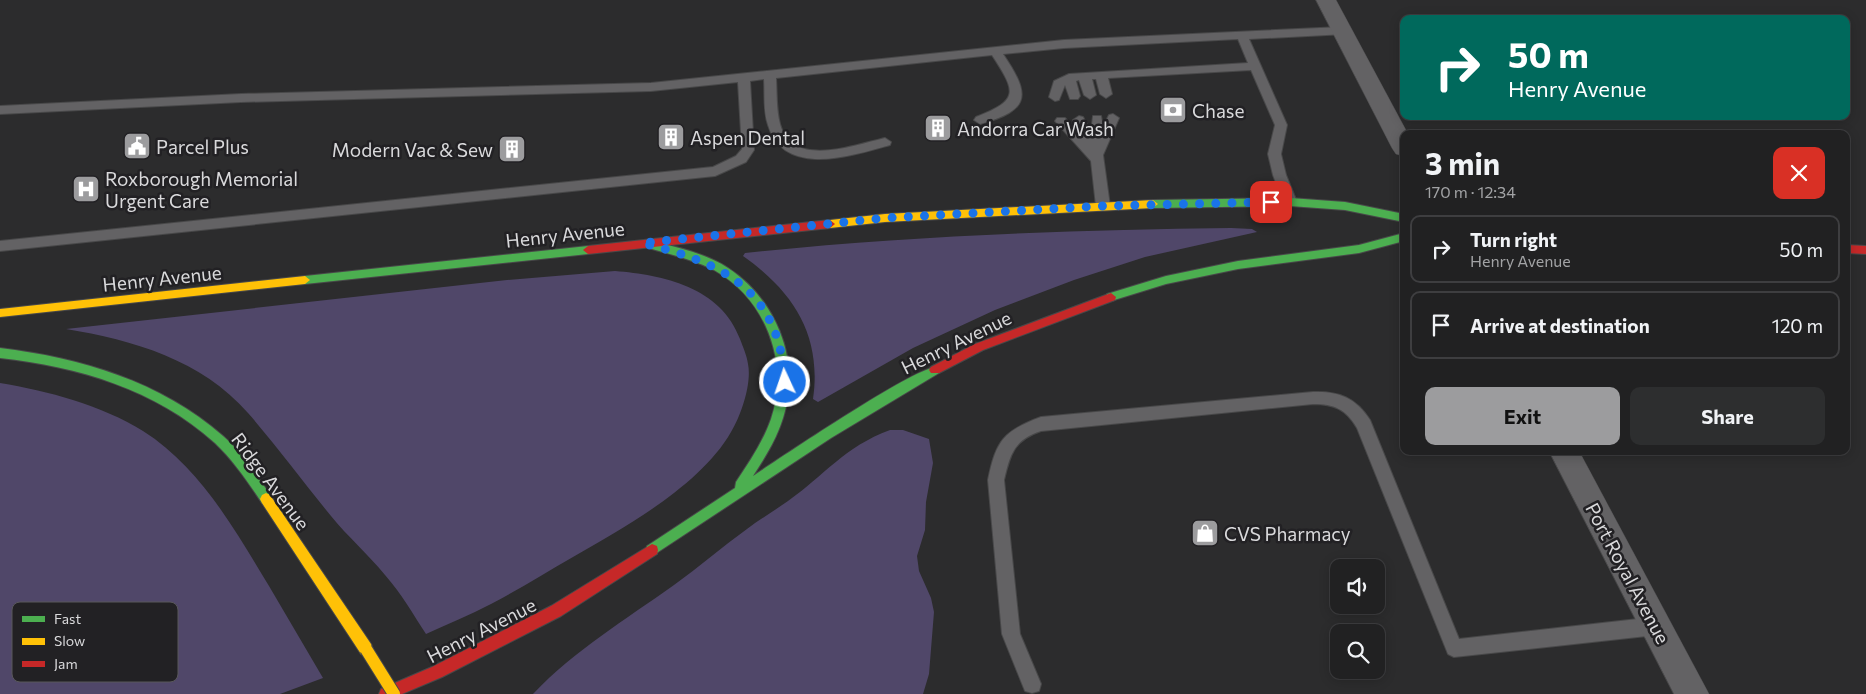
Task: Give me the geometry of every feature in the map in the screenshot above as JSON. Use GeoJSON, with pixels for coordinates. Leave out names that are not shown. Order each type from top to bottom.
{"type":"FeatureCollection","features":[{"type":"Feature","properties":{"kind":"main road","name":"Henry Avenue"},"geometry":{"type":"LineString","coordinates":[[0,313],[885,218],[1103,206],[1290,202],[1346,206],[1400,217]]}},
{"type":"Feature","properties":{"kind":"main road","name":"Henry Avenue"},"geometry":{"type":"LineString","coordinates":[[386,694],[437,672],[556,611],[886,396],[978,347],[1099,300],[1166,280],[1238,265],[1359,248],[1400,238]]}},
{"type":"Feature","properties":{"kind":"main road"},"geometry":{"type":"LineString","coordinates":[[642,243],[672,250],[704,261],[724,271],[740,283],[754,298],[767,315],[778,337],[784,356],[785,382],[780,410],[760,454],[734,496]]}},
{"type":"Feature","properties":{"kind":"main road"},"geometry":{"type":"LineString","coordinates":[[1850,249],[1866,250]]}},
{"type":"Feature","properties":{"kind":"main road","name":"Ridge Avenue"},"geometry":{"type":"LineString","coordinates":[[0,353],[75,366],[127,383],[176,408],[218,439],[251,477],[286,526],[394,694]]}},
{"type":"Feature","properties":{"kind":"street"},"geometry":{"type":"LineString","coordinates":[[1326,0],[1400,140]]}},
{"type":"Feature","properties":{"kind":"street","name":"Port Royal Avenue"},"geometry":{"type":"LineString","coordinates":[[1566,455],[1692,694]]}},
{"type":"Feature","properties":{"kind":"lane"},"geometry":{"type":"LineString","coordinates":[[0,110],[242,98],[618,88],[744,78],[1064,44],[1342,31]]}},
{"type":"Feature","properties":{"kind":"lane"},"geometry":{"type":"LineString","coordinates":[[1242,36],[1281,125],[1282,134],[1275,148],[1276,158],[1290,202]]}},
{"type":"Feature","properties":{"kind":"lane"},"geometry":{"type":"LineString","coordinates":[[980,120],[1001,112],[1013,104],[1018,97],[1017,87],[1011,74],[995,51]]}},
{"type":"Feature","properties":{"kind":"lane"},"geometry":{"type":"LineString","coordinates":[[1055,97],[1058,84],[1069,78],[1256,66]]}},
{"type":"Feature","properties":{"kind":"lane"},"geometry":{"type":"LineString","coordinates":[[770,75],[773,125],[784,146],[795,153],[821,155],[885,142]]}},
{"type":"Feature","properties":{"kind":"lane"},"geometry":{"type":"LineString","coordinates":[[1101,75],[1106,94]]}},
{"type":"Feature","properties":{"kind":"lane"},"geometry":{"type":"LineString","coordinates":[[1086,76],[1090,95]]}},
{"type":"Feature","properties":{"kind":"lane"},"geometry":{"type":"LineString","coordinates":[[0,246],[715,171],[740,159],[748,150],[744,78]]}},
{"type":"Feature","properties":{"kind":"lane"},"geometry":{"type":"LineString","coordinates":[[1069,78],[1074,96]]}},
{"type":"Feature","properties":{"kind":"lane"},"geometry":{"type":"LineString","coordinates":[[1097,160],[1113,118]]}},
{"type":"Feature","properties":{"kind":"lane"},"geometry":{"type":"LineString","coordinates":[[1097,119],[1097,160],[1103,206]]}},
{"type":"Feature","properties":{"kind":"lane"},"geometry":{"type":"LineString","coordinates":[[1079,120],[1097,160]]}},
{"type":"Feature","properties":{"kind":"lane"},"geometry":{"type":"LineString","coordinates":[[1061,121],[1097,160]]}},
{"type":"Feature","properties":{"kind":"lane"},"geometry":{"type":"LineString","coordinates":[[1032,684],[1011,634],[1000,526],[996,480],[1000,460],[1008,443],[1024,430],[1041,424],[1313,398],[1329,397],[1345,402],[1357,412],[1364,425],[1454,648],[1656,626]]}},
{"type":"Feature","properties":{"kind":"shaded area"},"geometry":{"type":"Polygon","coordinates":[[[1252,229],[1257,232],[1145,257],[1074,280],[995,310],[913,348],[818,402],[813,399],[815,376],[813,355],[800,317],[790,300],[777,285],[743,256],[745,253],[806,247],[927,238],[1049,232],[1252,229]]]}},
{"type":"Feature","properties":{"kind":"shaded area"},"geometry":{"type":"Polygon","coordinates":[[[615,271],[652,276],[688,287],[705,296],[719,307],[731,321],[745,352],[749,372],[745,399],[735,425],[718,451],[701,470],[637,519],[501,599],[426,634],[391,582],[338,524],[259,426],[230,395],[210,379],[165,355],[116,339],[66,329],[507,280],[615,271]]]}},
{"type":"Feature","properties":{"kind":"shaded area"},"geometry":{"type":"Polygon","coordinates":[[[0,383],[37,390],[92,406],[143,431],[182,463],[215,501],[243,543],[323,678],[280,694],[0,694],[0,383]]]}},
{"type":"Feature","properties":{"kind":"shaded area"},"geometry":{"type":"Polygon","coordinates":[[[890,430],[903,430],[929,439],[933,463],[926,502],[925,530],[917,556],[919,571],[931,598],[934,612],[929,674],[923,694],[533,694],[583,649],[674,585],[752,525],[788,501],[847,453],[890,430]]]}},
{"type":"Feature","properties":{"kind":"traffic: fast"},"geometry":{"type":"LineString","coordinates":[[1153,204],[1290,202],[1345,206],[1400,217]]}},
{"type":"Feature","properties":{"kind":"traffic: fast"},"geometry":{"type":"LineString","coordinates":[[1111,297],[1166,280],[1238,265],[1359,249],[1400,238]]}},
{"type":"Feature","properties":{"kind":"traffic: fast"},"geometry":{"type":"LineString","coordinates":[[656,246],[699,259],[724,271],[754,297],[774,331],[780,349],[783,369],[780,409],[768,439],[740,486]]}},
{"type":"Feature","properties":{"kind":"traffic: fast"},"geometry":{"type":"LineString","coordinates":[[305,280],[588,250]]}},
{"type":"Feature","properties":{"kind":"traffic: fast"},"geometry":{"type":"LineString","coordinates":[[0,353],[29,356],[88,369],[117,378],[171,404],[219,440],[244,468],[266,499]]}},
{"type":"Feature","properties":{"kind":"traffic: fast"},"geometry":{"type":"LineString","coordinates":[[652,550],[826,434],[935,370]]}},
{"type":"Feature","properties":{"kind":"traffic: slow"},"geometry":{"type":"LineString","coordinates":[[830,224],[885,218],[1153,204]]}},
{"type":"Feature","properties":{"kind":"traffic: slow"},"geometry":{"type":"LineString","coordinates":[[0,313],[305,280]]}},
{"type":"Feature","properties":{"kind":"traffic: slow"},"geometry":{"type":"LineString","coordinates":[[266,499],[366,649]]}},
{"type":"Feature","properties":{"kind":"traffic: slow"},"geometry":{"type":"LineString","coordinates":[[366,649],[394,694]]}},
{"type":"Feature","properties":{"kind":"traffic: jam"},"geometry":{"type":"LineString","coordinates":[[588,250],[830,224]]}},
{"type":"Feature","properties":{"kind":"traffic: jam"},"geometry":{"type":"LineString","coordinates":[[1850,249],[1866,250]]}},
{"type":"Feature","properties":{"kind":"traffic: jam"},"geometry":{"type":"LineString","coordinates":[[935,370],[979,347],[1111,297]]}},
{"type":"Feature","properties":{"kind":"traffic: jam"},"geometry":{"type":"LineString","coordinates":[[386,694],[437,672],[556,611],[652,550]]}},
{"type":"Feature","properties":{"kind":"place","name":"Chase"},"geometry":{"type":"Point","coordinates":[1173,110]}},
{"type":"Feature","properties":{"kind":"place","name":"Andorra Car Wash"},"geometry":{"type":"Point","coordinates":[938,128]}},
{"type":"Feature","properties":{"kind":"place","name":"Aspen Dental"},"geometry":{"type":"Point","coordinates":[671,137]}},
{"type":"Feature","properties":{"kind":"place","name":"Parcel Plus"},"geometry":{"type":"Point","coordinates":[137,146]}},
{"type":"Feature","properties":{"kind":"place","name":"Modern Vac & Sew"},"geometry":{"type":"Point","coordinates":[512,149]}},
{"type":"Feature","properties":{"kind":"place","name":"Roxborough Memorial Urgent Care"},"geometry":{"type":"Point","coordinates":[86,189]}},
{"type":"Feature","properties":{"kind":"place","name":"CVS Pharmacy"},"geometry":{"type":"Point","coordinates":[1205,533]}},
{"type":"Feature","properties":{"kind":"route"},"geometry":{"type":"LineString","coordinates":[[785,382],[784,356],[778,337],[767,315],[740,283],[724,271],[704,261],[672,250],[642,243],[885,218],[1103,206],[1271,202]]}}]}
